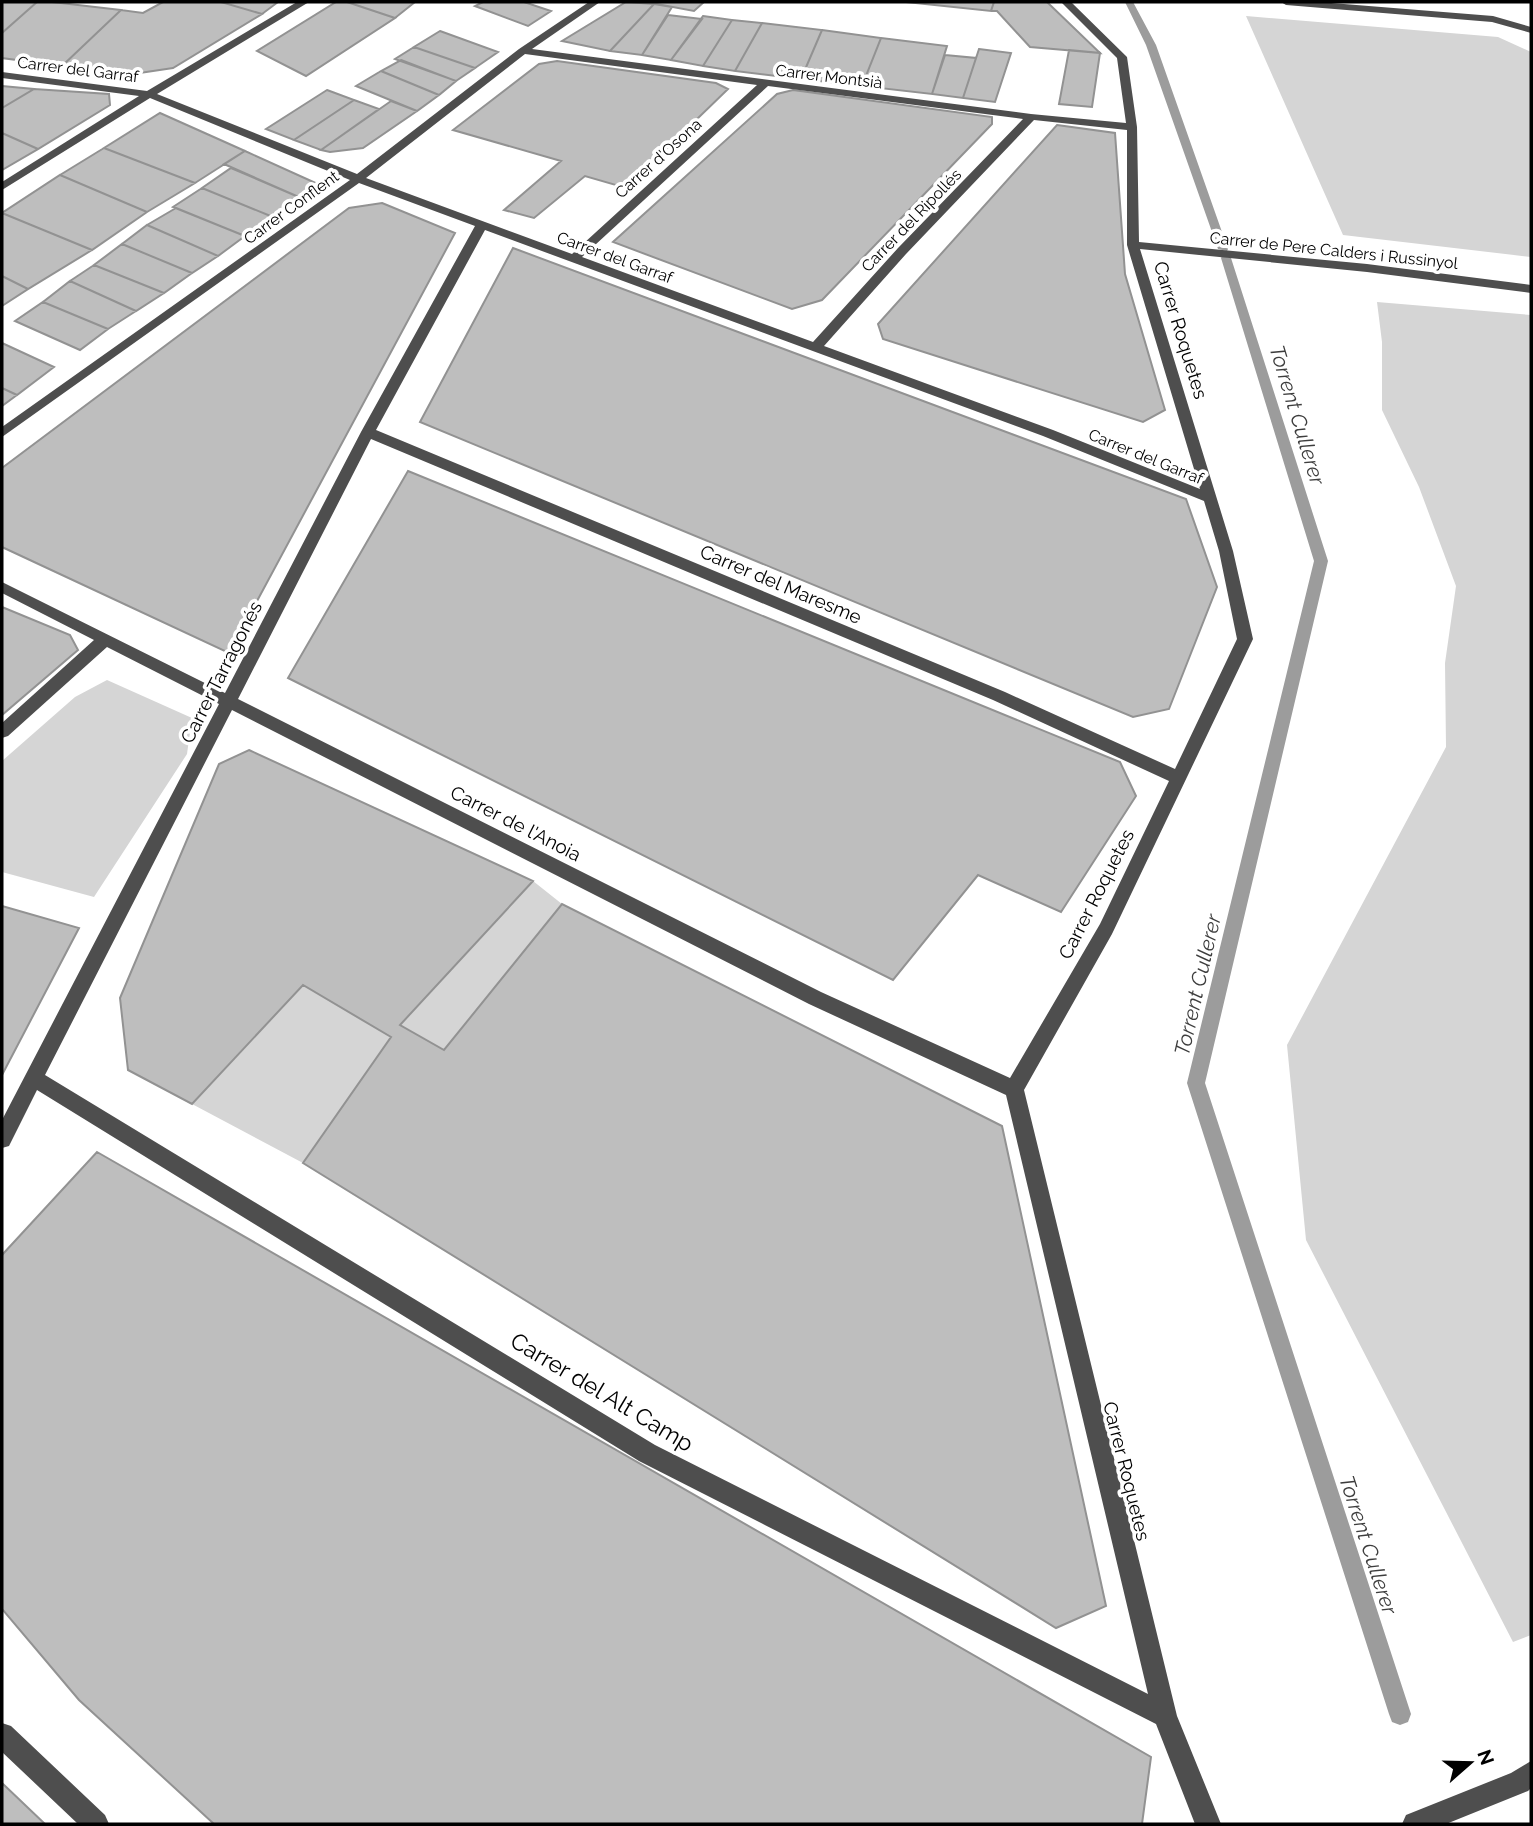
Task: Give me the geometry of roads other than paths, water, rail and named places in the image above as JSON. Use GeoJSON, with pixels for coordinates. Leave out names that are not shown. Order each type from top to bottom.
{"type":"FeatureCollection","features":[{"type":"Feature","properties":{"kind":"street"},"geometry":{"type":"LineString","coordinates":[[2,187],[149,94],[304,2]]}},
{"type":"Feature","properties":{"kind":"street","name":"Carrer Conflent"},"geometry":{"type":"LineString","coordinates":[[2,433],[358,179],[523,51],[595,2]]}},
{"type":"Feature","properties":{"kind":"street","name":"Carrer Roquetes"},"geometry":{"type":"LineString","coordinates":[[1066,2],[1122,57],[1132,127],[1133,245],[1226,551],[1245,639],[1105,929],[1014,1089],[1165,1716],[1208,1824]]}},
{"type":"Feature","properties":{"kind":"street"},"geometry":{"type":"LineString","coordinates":[[1286,2],[1493,19],[1531,29]]}},
{"type":"Feature","properties":{"kind":"street","name":"Carrer Montsià"},"geometry":{"type":"LineString","coordinates":[[523,51],[1031,117],[1132,127]]}},
{"type":"Feature","properties":{"kind":"street","name":"Carrer del Garraf"},"geometry":{"type":"LineString","coordinates":[[2,75],[149,94],[481,226],[1048,433],[1210,498]]}},
{"type":"Feature","properties":{"kind":"street","name":"Carrer d'Osona"},"geometry":{"type":"LineString","coordinates":[[573,259],[642,192],[765,83]]}},
{"type":"Feature","properties":{"kind":"street","name":"Carrer del Ripollés"},"geometry":{"type":"LineString","coordinates":[[815,348],[902,251],[1031,117]]}},
{"type":"Feature","properties":{"kind":"street","name":"Carrer Tarragonés"},"geometry":{"type":"LineString","coordinates":[[2,1139],[368,432],[481,226]]}},
{"type":"Feature","properties":{"kind":"street","name":"Carrer de Pere Calders i Russinyol"},"geometry":{"type":"LineString","coordinates":[[1133,245],[1367,268],[1531,289]]}},
{"type":"Feature","properties":{"kind":"street","name":"Carrer del Maresme"},"geometry":{"type":"LineString","coordinates":[[368,432],[999,696],[1177,777]]}},
{"type":"Feature","properties":{"kind":"street","name":"Carrer de l'Anoia"},"geometry":{"type":"LineString","coordinates":[[2,587],[815,998],[1014,1089]]}},
{"type":"Feature","properties":{"kind":"street"},"geometry":{"type":"LineString","coordinates":[[2,732],[104,640]]}},
{"type":"Feature","properties":{"kind":"street","name":"Carrer del Alt Camp"},"geometry":{"type":"LineString","coordinates":[[34,1078],[647,1453],[1165,1716]]}},
{"type":"Feature","properties":{"kind":"street"},"geometry":{"type":"LineString","coordinates":[[2,1735],[96,1824]]}},
{"type":"Feature","properties":{"kind":"street"},"geometry":{"type":"LineString","coordinates":[[1415,1824],[1527,1779]]}},
{"type":"Feature","properties":{"kind":"waterway","name":"Torrent Cullerer"},"geometry":{"type":"LineString","coordinates":[[1129,2],[1151,45],[1223,249]]}},
{"type":"Feature","properties":{"kind":"waterway","name":"Torrent Cullerer"},"geometry":{"type":"LineString","coordinates":[[1226,258],[1321,561],[1196,1083],[1400,1714]]}}]}
